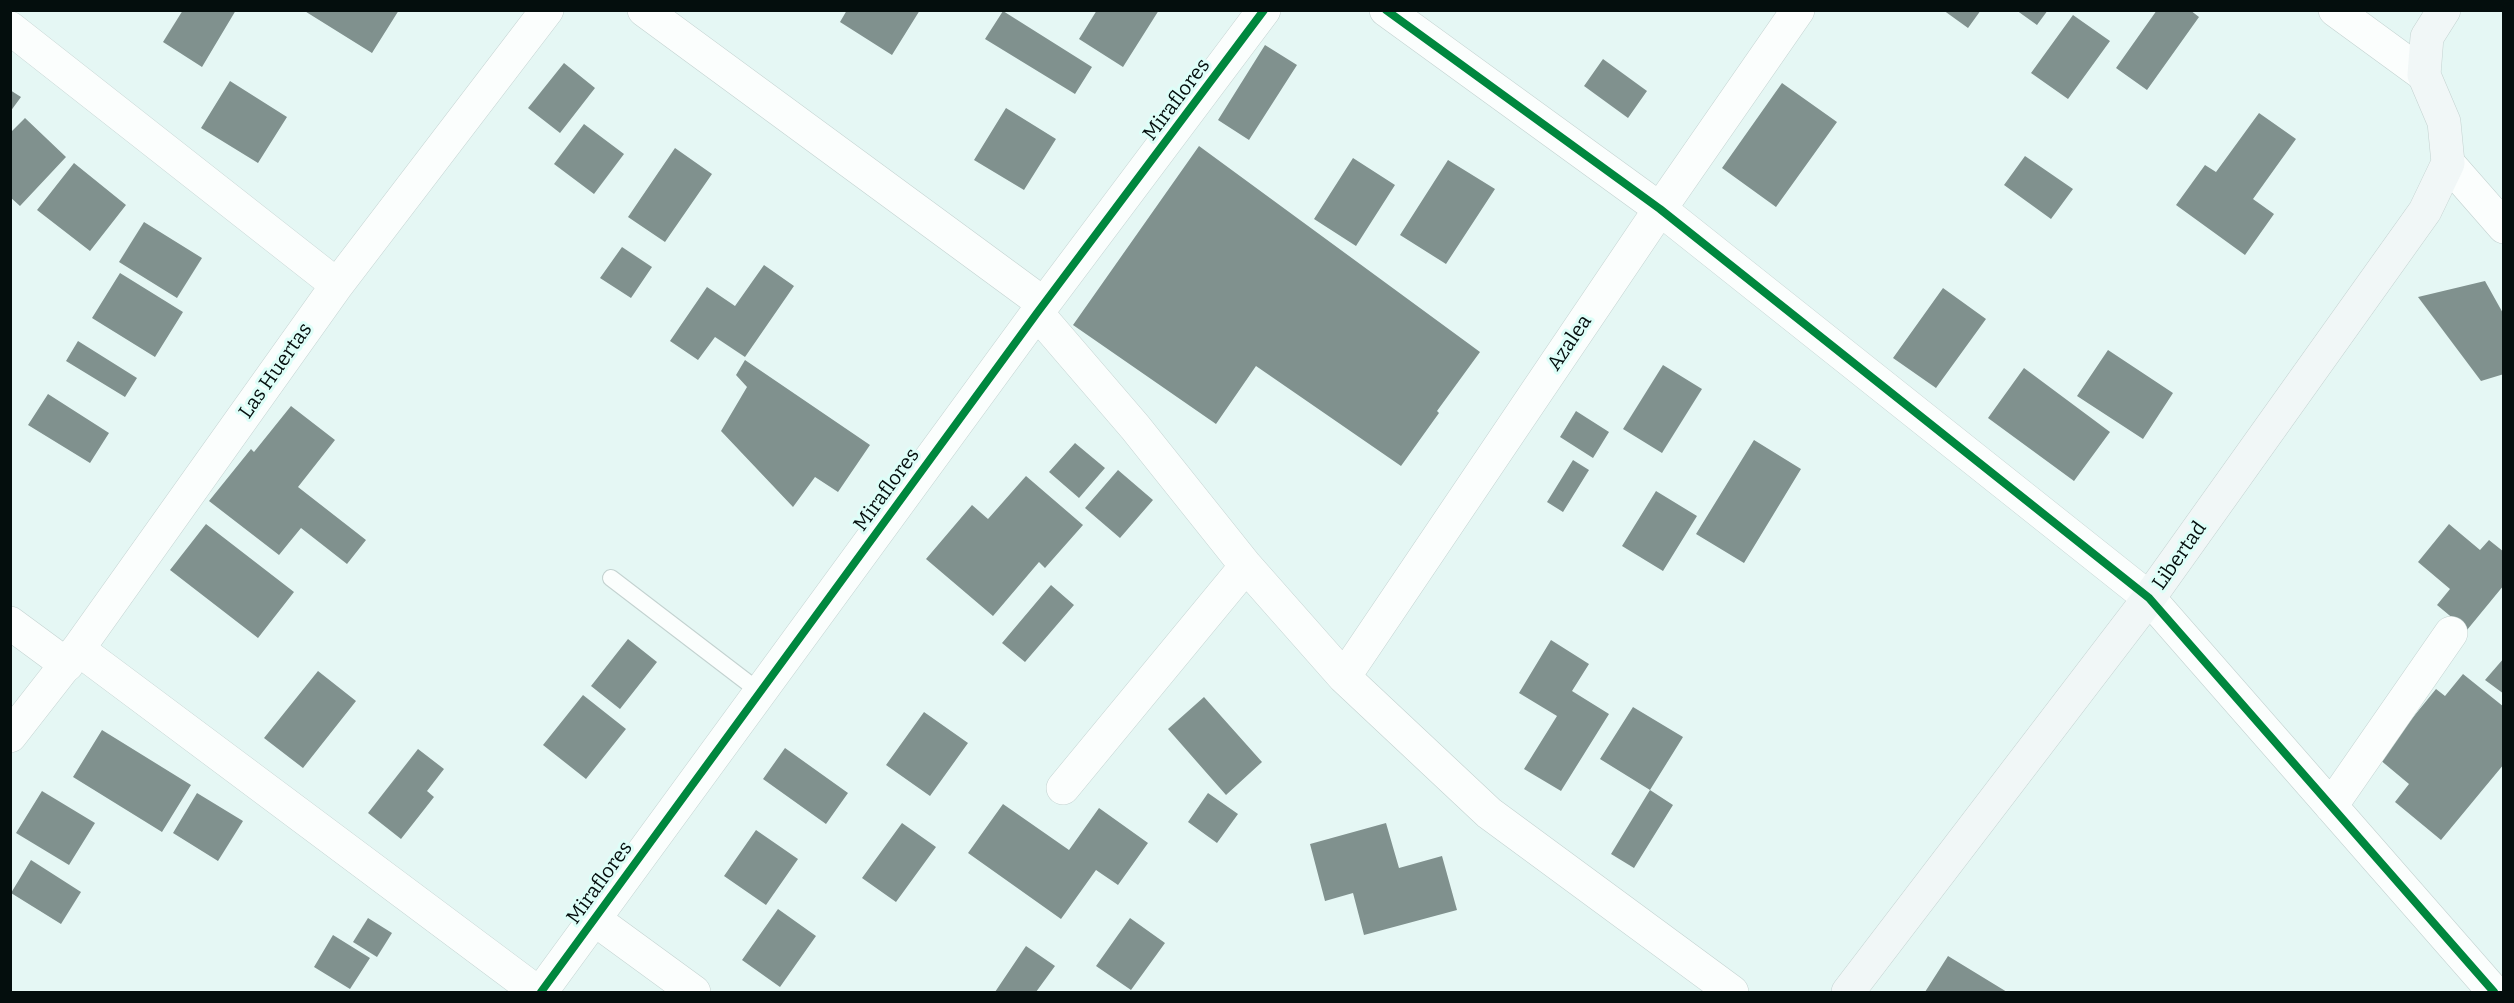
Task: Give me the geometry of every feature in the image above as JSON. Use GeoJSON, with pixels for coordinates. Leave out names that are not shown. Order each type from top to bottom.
{"type":"FeatureCollection","features":[{"type":"Feature","properties":{"kind":"main road"},"geometry":{"type":"LineString","coordinates":[[2444,10],[2427,38],[2424,75],[2444,122],[2448,163]]}},
{"type":"Feature","properties":{"kind":"main road","name":"Libertad"},"geometry":{"type":"LineString","coordinates":[[1848,993],[2149,598],[2425,211],[2448,163]]}},
{"type":"Feature","properties":{"kind":"street","name":"Las Huertas"},"geometry":{"type":"LineString","coordinates":[[10,736],[73,657],[337,285],[547,10]]}},
{"type":"Feature","properties":{"kind":"street"},"geometry":{"type":"LineString","coordinates":[[644,10],[1040,308],[1246,566],[1344,677],[1490,813],[1732,993]]}},
{"type":"Feature","properties":{"kind":"street","name":"Miraflores"},"geometry":{"type":"LineString","coordinates":[[539,993],[1040,308],[1264,10]]}},
{"type":"Feature","properties":{"kind":"street"},"geometry":{"type":"LineString","coordinates":[[1386,10],[1660,209],[2149,598],[2494,993]]}},
{"type":"Feature","properties":{"kind":"street","name":"Azalea"},"geometry":{"type":"LineString","coordinates":[[1344,677],[1660,209],[1798,10]]}},
{"type":"Feature","properties":{"kind":"street"},"geometry":{"type":"LineString","coordinates":[[2335,10],[2424,75]]}},
{"type":"Feature","properties":{"kind":"street"},"geometry":{"type":"LineString","coordinates":[[10,28],[337,285]]}},
{"type":"Feature","properties":{"kind":"street"},"geometry":{"type":"LineString","coordinates":[[2448,163],[2504,227]]}},
{"type":"Feature","properties":{"kind":"street"},"geometry":{"type":"LineString","coordinates":[[1063,788],[1246,566]]}},
{"type":"Feature","properties":{"kind":"street"},"geometry":{"type":"LineString","coordinates":[[10,623],[73,657],[539,993]]}},
{"type":"Feature","properties":{"kind":"street"},"geometry":{"type":"LineString","coordinates":[[2331,806],[2451,633]]}},
{"type":"Feature","properties":{"kind":"street"},"geometry":{"type":"LineString","coordinates":[[594,919],[694,993]]}},
{"type":"Feature","properties":{"kind":"lane"},"geometry":{"type":"LineString","coordinates":[[611,578],[760,692]]}},
{"type":"Feature","properties":{"kind":"building"},"geometry":{"type":"Polygon","coordinates":[[[183,10],[236,10],[202,67],[163,42],[183,10]]]}},
{"type":"Feature","properties":{"kind":"building"},"geometry":{"type":"Polygon","coordinates":[[[303,10],[399,10],[372,53],[303,10]]]}},
{"type":"Feature","properties":{"kind":"building"},"geometry":{"type":"Polygon","coordinates":[[[847,10],[920,10],[892,55],[840,22],[847,10]]]}},
{"type":"Feature","properties":{"kind":"building"},"geometry":{"type":"Polygon","coordinates":[[[1097,10],[1159,10],[1123,67],[1079,39],[1097,10]]]}},
{"type":"Feature","properties":{"kind":"building"},"geometry":{"type":"Polygon","coordinates":[[[1943,10],[1981,10],[1968,28],[1943,10]]]}},
{"type":"Feature","properties":{"kind":"building"},"geometry":{"type":"Polygon","coordinates":[[[2016,10],[2048,10],[2037,25],[2016,10]]]}},
{"type":"Feature","properties":{"kind":"building"},"geometry":{"type":"Polygon","coordinates":[[[2157,10],[2190,10],[2199,17],[2147,90],[2116,68],[2157,10]]]}},
{"type":"Feature","properties":{"kind":"building"},"geometry":{"type":"Polygon","coordinates":[[[1003,11],[1092,67],[1075,94],[985,39],[1003,11]]]}},
{"type":"Feature","properties":{"kind":"building"},"geometry":{"type":"Polygon","coordinates":[[[2073,15],[2110,41],[2068,99],[2031,73],[2073,15]]]}},
{"type":"Feature","properties":{"kind":"building"},"geometry":{"type":"Polygon","coordinates":[[[1265,45],[1297,65],[1249,140],[1218,120],[1265,45]]]}},
{"type":"Feature","properties":{"kind":"building"},"geometry":{"type":"Polygon","coordinates":[[[1603,59],[1647,91],[1628,118],[1584,86],[1603,59]]]}},
{"type":"Feature","properties":{"kind":"building"},"geometry":{"type":"Polygon","coordinates":[[[564,63],[595,88],[560,133],[528,108],[564,63]]]}},
{"type":"Feature","properties":{"kind":"building"},"geometry":{"type":"Polygon","coordinates":[[[230,81],[287,117],[258,163],[201,128],[230,81]]]}},
{"type":"Feature","properties":{"kind":"building"},"geometry":{"type":"Polygon","coordinates":[[[1782,83],[1837,122],[1776,207],[1722,168],[1782,83]]]}},
{"type":"Feature","properties":{"kind":"building"},"geometry":{"type":"Polygon","coordinates":[[[10,90],[21,97],[10,112],[10,90]]]}},
{"type":"Feature","properties":{"kind":"building"},"geometry":{"type":"Polygon","coordinates":[[[1006,108],[1056,139],[1024,190],[974,160],[1006,108]]]}},
{"type":"Feature","properties":{"kind":"building"},"geometry":{"type":"Polygon","coordinates":[[[2259,113],[2296,139],[2253,199],[2274,214],[2245,255],[2176,205],[2205,165],[2216,172],[2259,113]]]}},
{"type":"Feature","properties":{"kind":"building"},"geometry":{"type":"Polygon","coordinates":[[[25,118],[66,157],[20,206],[10,197],[10,133],[25,118]]]}},
{"type":"Feature","properties":{"kind":"building"},"geometry":{"type":"Polygon","coordinates":[[[584,124],[624,154],[594,194],[554,164],[584,124]]]}},
{"type":"Feature","properties":{"kind":"building"},"geometry":{"type":"Polygon","coordinates":[[[1199,146],[1480,352],[1401,466],[1256,366],[1216,424],[1073,325],[1199,146]]]}},
{"type":"Feature","properties":{"kind":"building"},"geometry":{"type":"Polygon","coordinates":[[[675,148],[712,174],[665,242],[628,217],[675,148]]]}},
{"type":"Feature","properties":{"kind":"building"},"geometry":{"type":"Polygon","coordinates":[[[2025,156],[2073,189],[2051,219],[2004,185],[2025,156]]]}},
{"type":"Feature","properties":{"kind":"building"},"geometry":{"type":"Polygon","coordinates":[[[1353,158],[1395,185],[1356,246],[1314,219],[1353,158]]]}},
{"type":"Feature","properties":{"kind":"building"},"geometry":{"type":"Polygon","coordinates":[[[1448,160],[1495,189],[1446,264],[1400,235],[1448,160]]]}},
{"type":"Feature","properties":{"kind":"building"},"geometry":{"type":"Polygon","coordinates":[[[74,163],[126,205],[90,251],[37,210],[74,163]]]}},
{"type":"Feature","properties":{"kind":"building"},"geometry":{"type":"Polygon","coordinates":[[[144,222],[202,258],[177,298],[119,262],[144,222]]]}},
{"type":"Feature","properties":{"kind":"building"},"geometry":{"type":"Polygon","coordinates":[[[622,247],[652,267],[631,298],[600,278],[622,247]]]}},
{"type":"Feature","properties":{"kind":"building"},"geometry":{"type":"Polygon","coordinates":[[[764,265],[794,286],[745,357],[715,337],[698,360],[670,341],[707,287],[735,306],[764,265]]]}},
{"type":"Feature","properties":{"kind":"building"},"geometry":{"type":"Polygon","coordinates":[[[120,273],[183,312],[155,357],[92,318],[120,273]]]}},
{"type":"Feature","properties":{"kind":"building"},"geometry":{"type":"Polygon","coordinates":[[[2485,281],[2504,315],[2504,374],[2481,381],[2418,297],[2485,281]]]}},
{"type":"Feature","properties":{"kind":"building"},"geometry":{"type":"Polygon","coordinates":[[[1943,288],[1986,319],[1936,388],[1893,358],[1943,288]]]}},
{"type":"Feature","properties":{"kind":"building"},"geometry":{"type":"Polygon","coordinates":[[[78,341],[137,378],[125,397],[66,361],[78,341]]]}},
{"type":"Feature","properties":{"kind":"building"},"geometry":{"type":"Polygon","coordinates":[[[2108,350],[2173,393],[2143,439],[2077,396],[2108,350]]]}},
{"type":"Feature","properties":{"kind":"building"},"geometry":{"type":"Polygon","coordinates":[[[745,360],[870,445],[838,492],[815,477],[793,507],[721,431],[747,387],[736,375],[745,360]]]}},
{"type":"Feature","properties":{"kind":"building"},"geometry":{"type":"Polygon","coordinates":[[[1663,365],[1702,389],[1662,453],[1623,429],[1663,365]]]}},
{"type":"Feature","properties":{"kind":"building"},"geometry":{"type":"Polygon","coordinates":[[[2024,368],[2110,432],[2074,481],[1988,418],[2024,368]]]}},
{"type":"Feature","properties":{"kind":"building"},"geometry":{"type":"Polygon","coordinates":[[[48,394],[109,433],[90,463],[28,425],[48,394]]]}},
{"type":"Feature","properties":{"kind":"building"},"geometry":{"type":"Polygon","coordinates":[[[291,406],[335,440],[298,487],[366,540],[347,564],[301,528],[279,555],[209,501],[251,449],[254,452],[291,406]]]}},
{"type":"Feature","properties":{"kind":"building"},"geometry":{"type":"Polygon","coordinates":[[[1576,411],[1609,432],[1593,458],[1560,437],[1576,411]]]}},
{"type":"Feature","properties":{"kind":"building"},"geometry":{"type":"Polygon","coordinates":[[[1754,440],[1801,469],[1744,563],[1696,534],[1754,440]]]}},
{"type":"Feature","properties":{"kind":"building"},"geometry":{"type":"Polygon","coordinates":[[[1075,443],[1105,468],[1079,498],[1049,472],[1075,443]]]}},
{"type":"Feature","properties":{"kind":"building"},"geometry":{"type":"Polygon","coordinates":[[[1573,460],[1589,470],[1563,512],[1547,502],[1573,460]]]}},
{"type":"Feature","properties":{"kind":"building"},"geometry":{"type":"Polygon","coordinates":[[[1118,470],[1153,500],[1120,538],[1085,508],[1118,470]]]}},
{"type":"Feature","properties":{"kind":"building"},"geometry":{"type":"Polygon","coordinates":[[[1026,476],[1083,525],[1045,568],[1039,562],[993,616],[926,559],[972,505],[988,519],[1026,476]]]}},
{"type":"Feature","properties":{"kind":"building"},"geometry":{"type":"Polygon","coordinates":[[[1656,491],[1697,516],[1663,571],[1622,546],[1656,491]]]}},
{"type":"Feature","properties":{"kind":"building"},"geometry":{"type":"Polygon","coordinates":[[[206,524],[294,592],[258,638],[170,570],[206,524]]]}},
{"type":"Feature","properties":{"kind":"building"},"geometry":{"type":"Polygon","coordinates":[[[2449,524],[2480,550],[2489,540],[2504,552],[2504,585],[2467,630],[2437,605],[2450,589],[2418,562],[2449,524]]]}},
{"type":"Feature","properties":{"kind":"building"},"geometry":{"type":"Polygon","coordinates":[[[1051,585],[1074,605],[1025,662],[1002,643],[1051,585]]]}},
{"type":"Feature","properties":{"kind":"building"},"geometry":{"type":"Polygon","coordinates":[[[628,639],[657,662],[620,709],[591,686],[628,639]]]}},
{"type":"Feature","properties":{"kind":"building"},"geometry":{"type":"Polygon","coordinates":[[[1551,640],[1589,664],[1572,691],[1609,714],[1561,791],[1524,769],[1557,716],[1519,693],[1551,640]]]}},
{"type":"Feature","properties":{"kind":"building"},"geometry":{"type":"Polygon","coordinates":[[[2504,658],[2504,694],[2485,680],[2504,658]]]}},
{"type":"Feature","properties":{"kind":"building"},"geometry":{"type":"Polygon","coordinates":[[[318,671],[356,701],[303,768],[264,738],[318,671]]]}},
{"type":"Feature","properties":{"kind":"building"},"geometry":{"type":"Polygon","coordinates":[[[2463,674],[2504,707],[2504,764],[2441,840],[2395,802],[2409,784],[2379,759],[2436,689],[2445,696],[2463,674]]]}},
{"type":"Feature","properties":{"kind":"building"},"geometry":{"type":"Polygon","coordinates":[[[583,695],[626,729],[586,779],[543,745],[583,695]]]}},
{"type":"Feature","properties":{"kind":"building"},"geometry":{"type":"Polygon","coordinates":[[[1204,697],[1262,762],[1226,795],[1168,729],[1204,697]]]}},
{"type":"Feature","properties":{"kind":"building"},"geometry":{"type":"Polygon","coordinates":[[[1633,707],[1683,737],[1650,790],[1600,759],[1633,707]]]}},
{"type":"Feature","properties":{"kind":"building"},"geometry":{"type":"Polygon","coordinates":[[[924,712],[968,743],[930,796],[886,765],[924,712]]]}},
{"type":"Feature","properties":{"kind":"building"},"geometry":{"type":"Polygon","coordinates":[[[102,730],[191,785],[162,832],[73,777],[102,730]]]}},
{"type":"Feature","properties":{"kind":"building"},"geometry":{"type":"Polygon","coordinates":[[[785,748],[848,793],[826,824],[763,779],[785,748]]]}},
{"type":"Feature","properties":{"kind":"building"},"geometry":{"type":"Polygon","coordinates":[[[418,749],[444,769],[427,791],[434,797],[401,839],[368,813],[418,749]]]}},
{"type":"Feature","properties":{"kind":"building"},"geometry":{"type":"Polygon","coordinates":[[[1650,790],[1673,805],[1634,868],[1611,854],[1650,790]]]}},
{"type":"Feature","properties":{"kind":"building"},"geometry":{"type":"Polygon","coordinates":[[[42,791],[95,823],[69,865],[16,833],[42,791]]]}},
{"type":"Feature","properties":{"kind":"building"},"geometry":{"type":"Polygon","coordinates":[[[197,793],[243,821],[218,861],[173,833],[197,793]]]}},
{"type":"Feature","properties":{"kind":"building"},"geometry":{"type":"Polygon","coordinates":[[[1208,793],[1238,814],[1217,843],[1188,822],[1208,793]]]}},
{"type":"Feature","properties":{"kind":"building"},"geometry":{"type":"Polygon","coordinates":[[[1003,804],[1069,850],[1099,808],[1148,843],[1118,885],[1096,870],[1061,919],[968,853],[1003,804]]]}},
{"type":"Feature","properties":{"kind":"building"},"geometry":{"type":"Polygon","coordinates":[[[902,823],[936,847],[896,902],[862,878],[902,823]]]}},
{"type":"Feature","properties":{"kind":"building"},"geometry":{"type":"Polygon","coordinates":[[[1386,823],[1399,868],[1442,856],[1457,910],[1364,935],[1353,893],[1325,901],[1310,844],[1386,823]]]}},
{"type":"Feature","properties":{"kind":"building"},"geometry":{"type":"Polygon","coordinates":[[[756,830],[798,859],[766,905],[724,876],[756,830]]]}},
{"type":"Feature","properties":{"kind":"building"},"geometry":{"type":"Polygon","coordinates":[[[31,860],[81,892],[61,924],[11,893],[31,860]]]}},
{"type":"Feature","properties":{"kind":"building"},"geometry":{"type":"Polygon","coordinates":[[[778,909],[816,936],[780,987],[742,960],[778,909]]]}},
{"type":"Feature","properties":{"kind":"building"},"geometry":{"type":"Polygon","coordinates":[[[368,918],[392,933],[377,957],[353,942],[368,918]]]}},
{"type":"Feature","properties":{"kind":"building"},"geometry":{"type":"Polygon","coordinates":[[[1130,918],[1165,943],[1131,990],[1096,966],[1130,918]]]}},
{"type":"Feature","properties":{"kind":"building"},"geometry":{"type":"Polygon","coordinates":[[[333,935],[370,958],[350,989],[314,967],[333,935]]]}},
{"type":"Feature","properties":{"kind":"building"},"geometry":{"type":"Polygon","coordinates":[[[1026,946],[1055,966],[1036,992],[995,992],[1026,946]]]}},
{"type":"Feature","properties":{"kind":"building"},"geometry":{"type":"Polygon","coordinates":[[[1948,956],[2007,992],[1925,992],[1948,956]]]}},
{"type":"Feature","properties":{"kind":"cycle path"},"geometry":{"type":"LineString","coordinates":[[541,992],[1037,313],[1264,10]]}},
{"type":"Feature","properties":{"kind":"cycle path"},"geometry":{"type":"LineString","coordinates":[[1386,10],[1660,209],[2149,598],[2494,992]]}}]}
